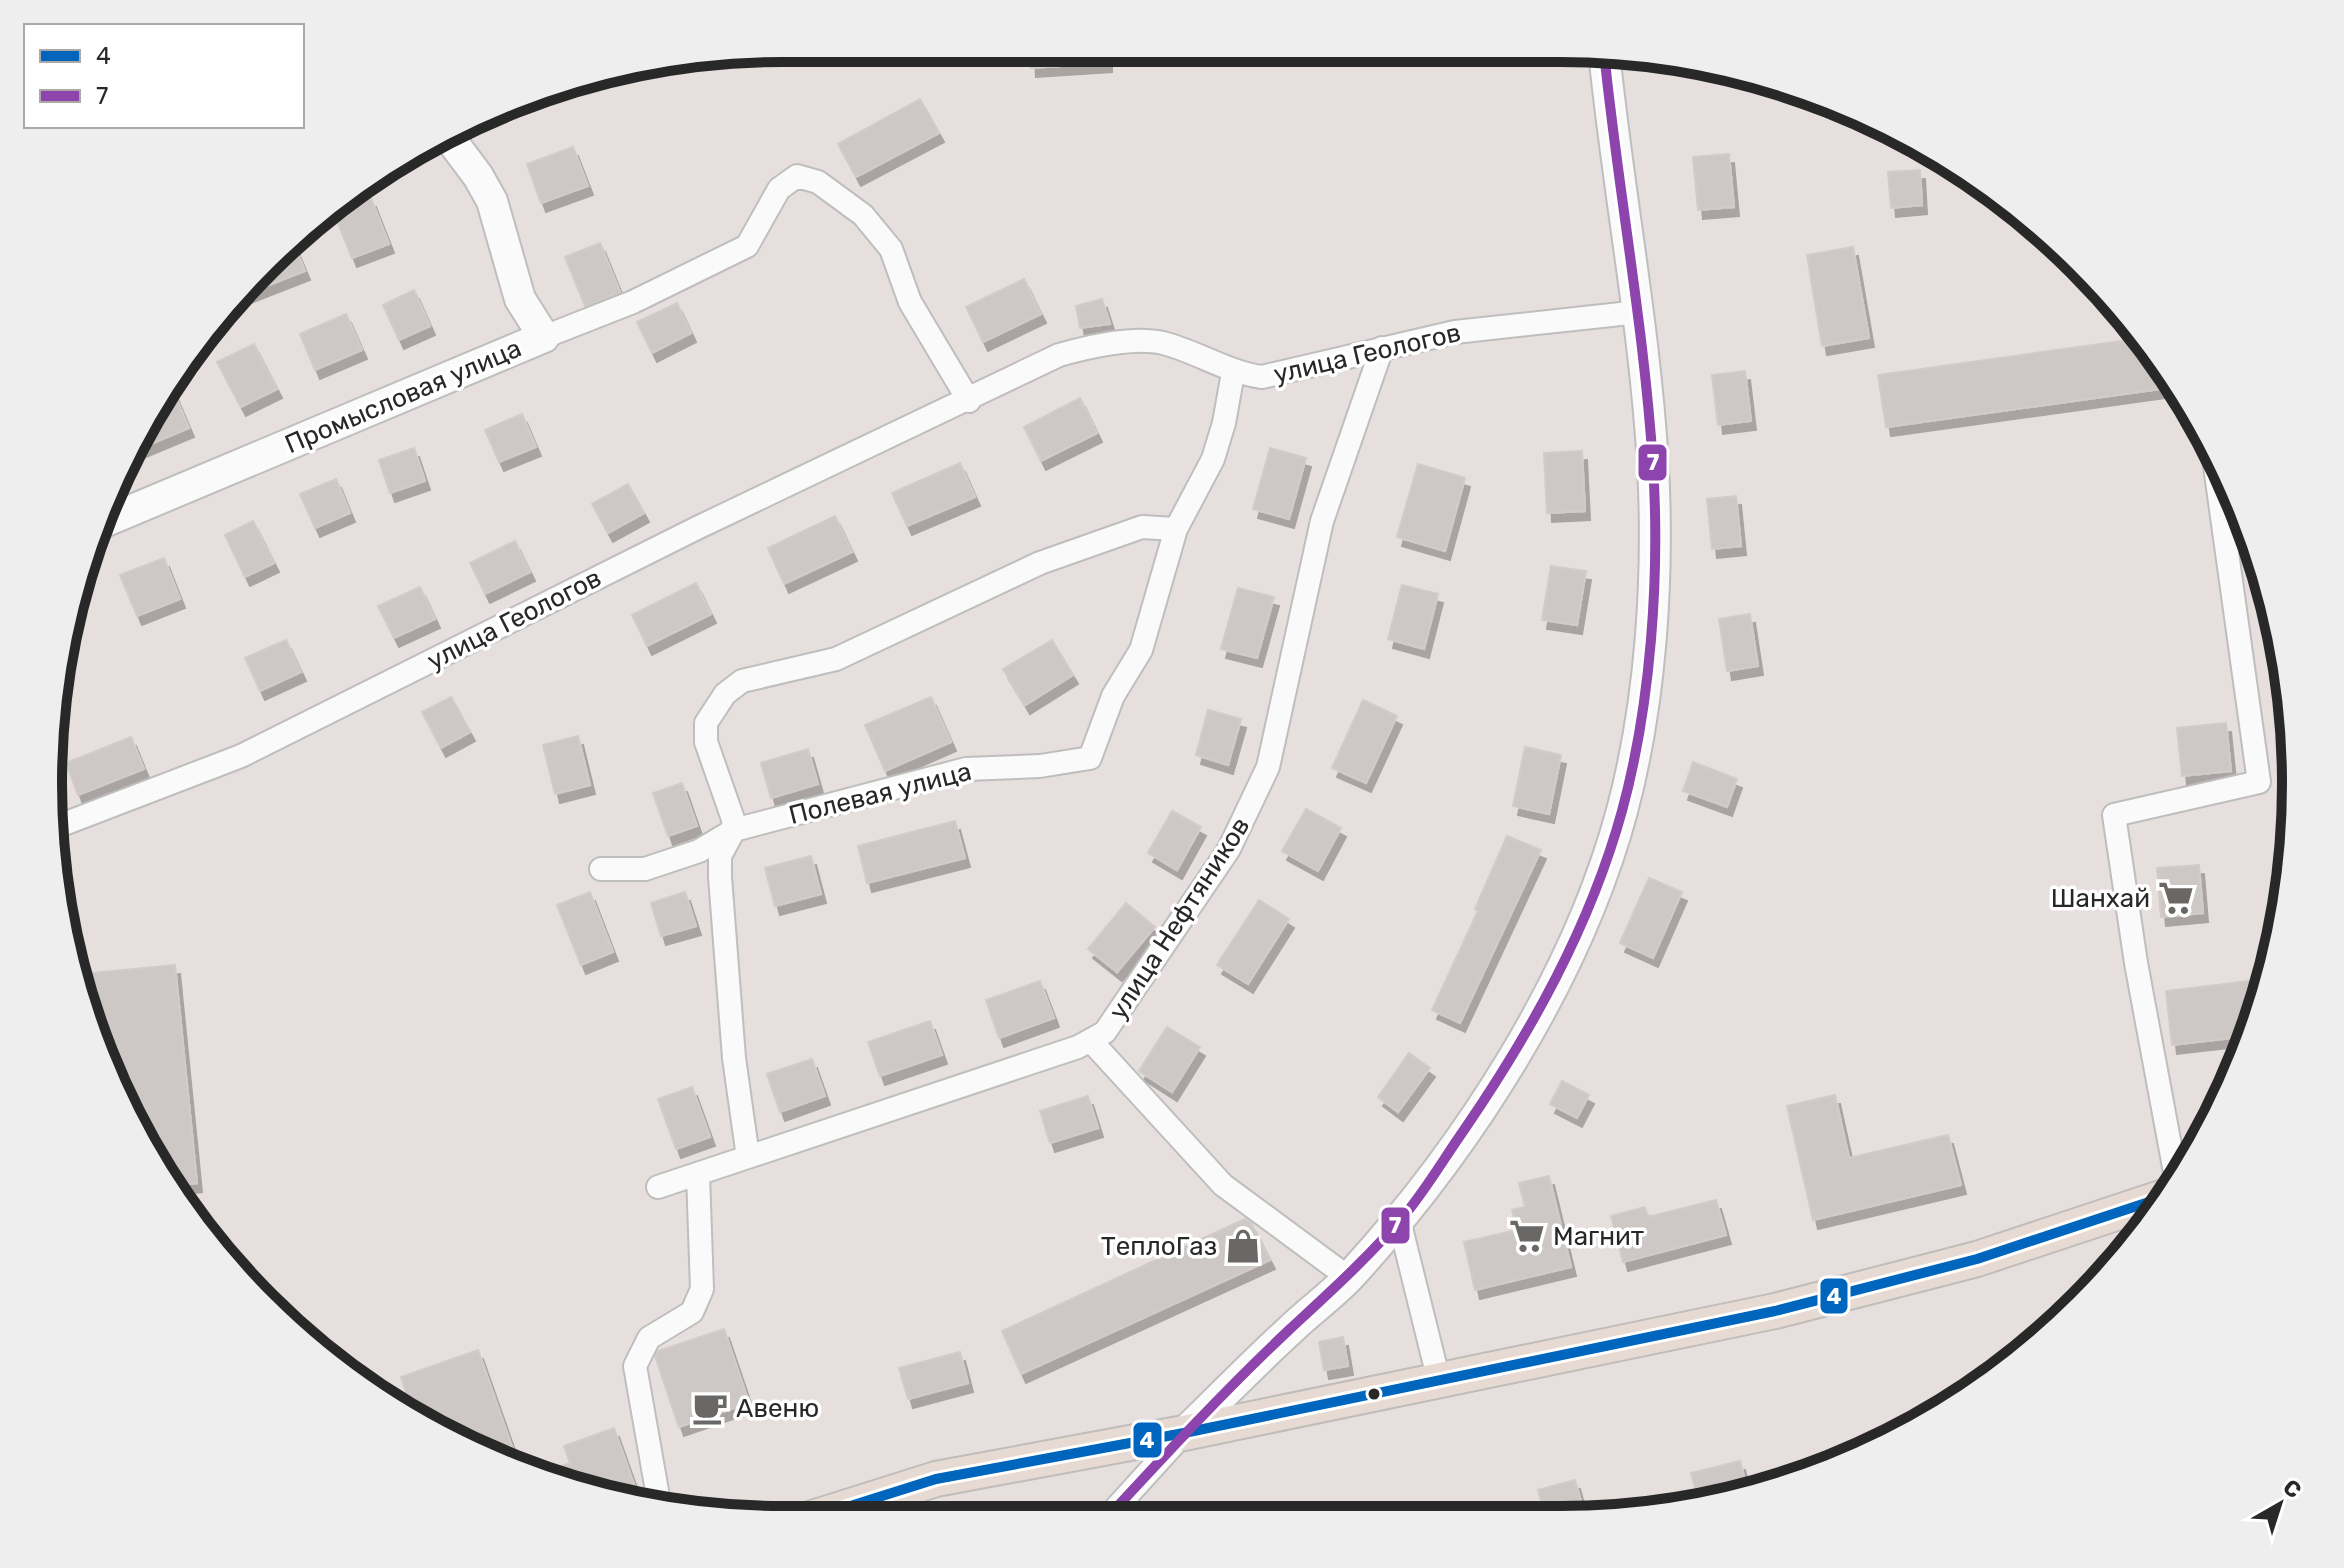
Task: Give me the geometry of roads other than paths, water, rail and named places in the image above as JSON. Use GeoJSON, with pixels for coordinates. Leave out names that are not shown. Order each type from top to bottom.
{"type":"FeatureCollection","features":[{"type":"Feature","properties":{"kind":"main road"},"geometry":{"type":"LineString","coordinates":[[850,1506],[936,1479],[1184,1433],[1775,1311],[1977,1259],[2142,1211]]}},
{"type":"Feature","properties":{"kind":"street"},"geometry":{"type":"LineString","coordinates":[[1118,1506],[1184,1433],[1290,1329],[1349,1278],[1399,1220],[1491,1091],[1542,1007],[1590,903],[1622,811],[1640,724],[1653,598],[1653,468],[1639,312],[1606,64]]}},
{"type":"Feature","properties":{"kind":"street","name":"Промысловая улица"},"geometry":{"type":"LineString","coordinates":[[113,518],[544,337],[520,299],[492,201],[453,143]]}},
{"type":"Feature","properties":{"kind":"street"},"geometry":{"type":"LineString","coordinates":[[544,337],[633,302],[747,246],[779,189],[797,176],[818,182],[863,215],[891,249],[910,302],[969,401]]}},
{"type":"Feature","properties":{"kind":"street","name":"улица Геологов"},"geometry":{"type":"LineString","coordinates":[[64,824],[241,756],[697,528],[969,401],[1059,355],[1094,345],[1160,342],[1213,361],[1233,373],[1262,377],[1455,332],[1639,312]]}},
{"type":"Feature","properties":{"kind":"street","name":"улица Нефтяников"},"geometry":{"type":"LineString","coordinates":[[658,1187],[1092,1042],[1120,1015],[1229,849],[1268,767],[1322,521],[1382,348]]}},
{"type":"Feature","properties":{"kind":"street","name":"Полевая улица"},"geometry":{"type":"LineString","coordinates":[[601,869],[645,869],[699,851],[734,830],[966,769],[1040,766],[1090,758],[1113,696],[1141,650],[1176,529],[1213,459],[1224,423],[1233,373]]}},
{"type":"Feature","properties":{"kind":"street"},"geometry":{"type":"LineString","coordinates":[[2173,1164],[2136,963],[2114,815],[2259,782],[2218,488]]}},
{"type":"Feature","properties":{"kind":"street"},"geometry":{"type":"LineString","coordinates":[[748,1157],[734,1058],[720,877],[720,856],[734,830],[706,742],[706,723],[725,694],[742,681],[836,659],[1040,563],[1142,527],[1176,529]]}},
{"type":"Feature","properties":{"kind":"street"},"geometry":{"type":"LineString","coordinates":[[1092,1042],[1223,1185],[1349,1278]]}},
{"type":"Feature","properties":{"kind":"street"},"geometry":{"type":"LineString","coordinates":[[658,1494],[635,1366],[649,1338],[692,1312],[702,1289],[698,1174]]}},
{"type":"Feature","properties":{"kind":"street"},"geometry":{"type":"LineString","coordinates":[[1399,1220],[1439,1381]]}},
{"type":"Feature","properties":{"kind":"place","name":"Шанхай"},"geometry":{"type":"Point","coordinates":[2176,898]}},
{"type":"Feature","properties":{"kind":"place","name":"Магнит"},"geometry":{"type":"Point","coordinates":[1527,1236]}},
{"type":"Feature","properties":{"kind":"place","name":"ТеплоГаз"},"geometry":{"type":"Point","coordinates":[1243,1246]}},
{"type":"Feature","properties":{"kind":"place","name":"Авеню"},"geometry":{"type":"Point","coordinates":[710,1408]}}]}
